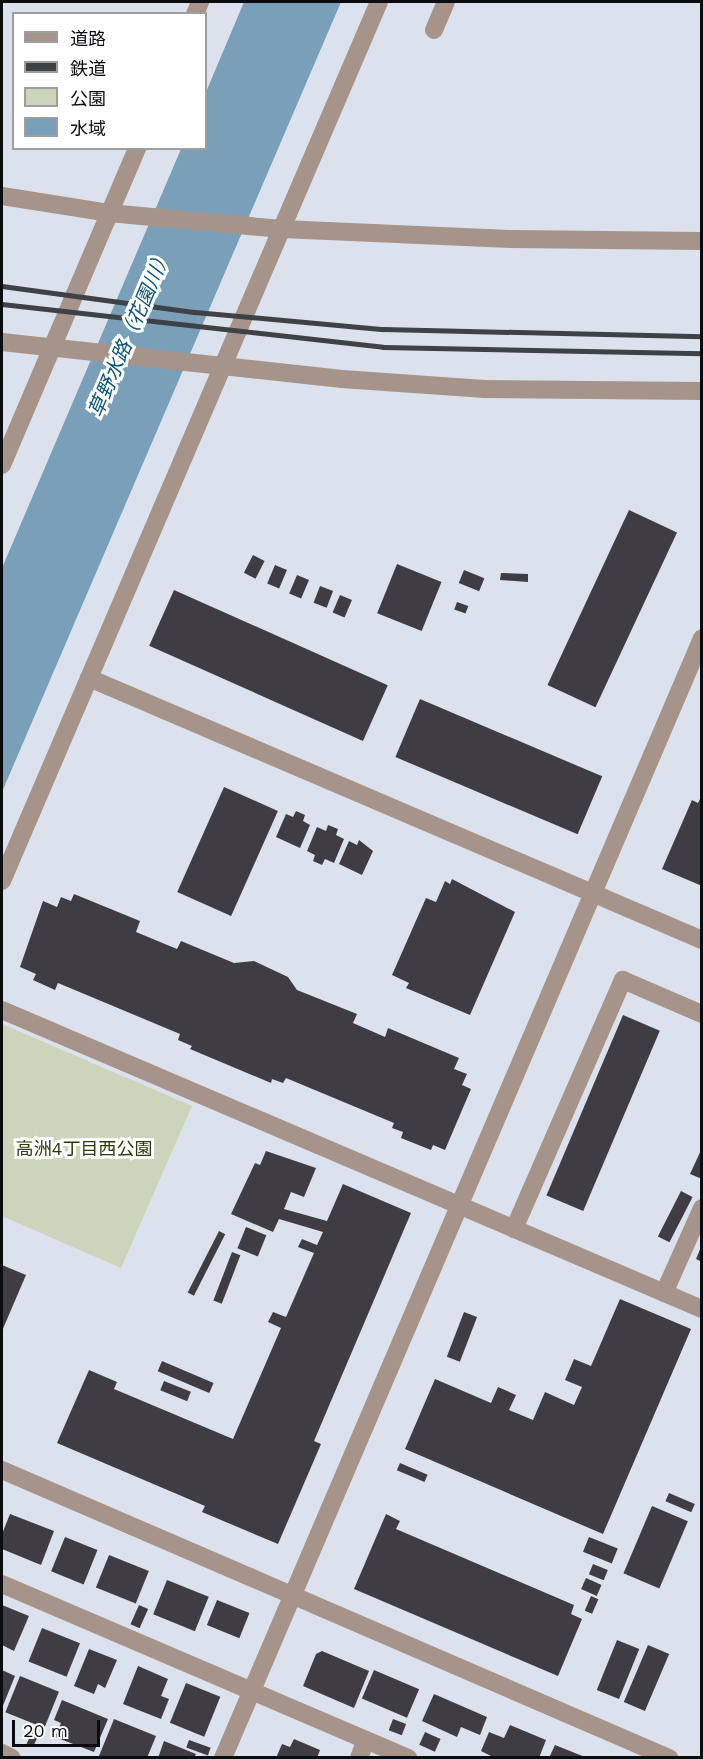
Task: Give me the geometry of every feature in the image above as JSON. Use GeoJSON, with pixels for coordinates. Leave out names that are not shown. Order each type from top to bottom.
{"type":"FeatureCollection","features":[{"type":"Feature","properties":{"kind":"street"},"geometry":{"type":"LineString","coordinates":[[2,881],[379,2]]}},
{"type":"Feature","properties":{"kind":"street"},"geometry":{"type":"LineString","coordinates":[[434,30],[446,2]]}},
{"type":"Feature","properties":{"kind":"street"},"geometry":{"type":"LineString","coordinates":[[2,465],[136,150]]}},
{"type":"Feature","properties":{"kind":"street"},"geometry":{"type":"LineString","coordinates":[[2,196],[110,213],[282,229],[512,239],[702,241]]}},
{"type":"Feature","properties":{"kind":"street"},"geometry":{"type":"LineString","coordinates":[[2,342],[223,367],[485,389],[702,391]]}},
{"type":"Feature","properties":{"kind":"street"},"geometry":{"type":"LineString","coordinates":[[223,1758],[702,638]]}},
{"type":"Feature","properties":{"kind":"street"},"geometry":{"type":"LineString","coordinates":[[89,678],[702,940]]}},
{"type":"Feature","properties":{"kind":"street"},"geometry":{"type":"LineString","coordinates":[[514,1229],[623,980],[702,1014]]}},
{"type":"Feature","properties":{"kind":"street"},"geometry":{"type":"LineString","coordinates":[[2,1010],[702,1309]]}},
{"type":"Feature","properties":{"kind":"street"},"geometry":{"type":"LineString","coordinates":[[664,1293],[702,1208]]}},
{"type":"Feature","properties":{"kind":"street"},"geometry":{"type":"LineString","coordinates":[[2,1470],[669,1758]]}},
{"type":"Feature","properties":{"kind":"street"},"geometry":{"type":"LineString","coordinates":[[2,1584],[408,1758]]}},
{"type":"Feature","properties":{"kind":"street"},"geometry":{"type":"LineString","coordinates":[[359,1758],[366,1740]]}},
{"type":"Feature","properties":{"kind":"street"},"geometry":{"type":"LineString","coordinates":[[2,1753],[12,1758]]}},
{"type":"Feature","properties":{"kind":"green space","name":"高洲4丁目西公園"},"geometry":{"type":"Polygon","coordinates":[[[2,1024],[192,1106],[121,1268],[2,1216],[2,1024]]]}},
{"type":"Feature","properties":{"kind":"water","name":"草野水路（花園川）"},"geometry":{"type":"Polygon","coordinates":[[[244,2],[341,2],[2,792],[2,568],[181,150],[207,150],[207,90],[244,2]]]}},
{"type":"Feature","properties":{"kind":"building"},"geometry":{"type":"Polygon","coordinates":[[[629,510],[677,532],[595,707],[547,685],[629,510]]]}},
{"type":"Feature","properties":{"kind":"building"},"geometry":{"type":"Polygon","coordinates":[[[253,555],[265,561],[256,579],[244,573],[253,555]]]}},
{"type":"Feature","properties":{"kind":"building"},"geometry":{"type":"Polygon","coordinates":[[[397,564],[442,582],[422,631],[377,613],[397,564]]]}},
{"type":"Feature","properties":{"kind":"building"},"geometry":{"type":"Polygon","coordinates":[[[275,565],[287,570],[279,588],[267,583],[275,565]]]}},
{"type":"Feature","properties":{"kind":"building"},"geometry":{"type":"Polygon","coordinates":[[[464,570],[484,578],[479,591],[459,583],[464,570]]]}},
{"type":"Feature","properties":{"kind":"building"},"geometry":{"type":"Polygon","coordinates":[[[501,573],[528,574],[528,582],[500,580],[501,573]]]}},
{"type":"Feature","properties":{"kind":"building"},"geometry":{"type":"Polygon","coordinates":[[[297,575],[309,580],[301,598],[289,593],[297,575]]]}},
{"type":"Feature","properties":{"kind":"building"},"geometry":{"type":"Polygon","coordinates":[[[320,586],[333,591],[327,608],[314,603],[320,586]]]}},
{"type":"Feature","properties":{"kind":"building"},"geometry":{"type":"Polygon","coordinates":[[[174,590],[388,685],[363,741],[149,646],[174,590]]]}},
{"type":"Feature","properties":{"kind":"building"},"geometry":{"type":"Polygon","coordinates":[[[340,595],[352,600],[345,618],[333,612],[340,595]]]}},
{"type":"Feature","properties":{"kind":"building"},"geometry":{"type":"Polygon","coordinates":[[[457,602],[468,606],[466,614],[454,610],[457,602]]]}},
{"type":"Feature","properties":{"kind":"building"},"geometry":{"type":"Polygon","coordinates":[[[420,699],[602,776],[578,834],[395,757],[420,699]]]}},
{"type":"Feature","properties":{"kind":"building"},"geometry":{"type":"Polygon","coordinates":[[[224,787],[278,811],[231,916],[177,892],[224,787]]]}},
{"type":"Feature","properties":{"kind":"building"},"geometry":{"type":"Polygon","coordinates":[[[702,795],[702,886],[662,869],[692,800],[698,803],[702,795]]]}},
{"type":"Feature","properties":{"kind":"building"},"geometry":{"type":"Polygon","coordinates":[[[296,811],[305,815],[303,821],[310,825],[300,848],[276,837],[286,814],[293,817],[296,811]]]}},
{"type":"Feature","properties":{"kind":"building"},"geometry":{"type":"Polygon","coordinates":[[[328,825],[338,829],[336,835],[344,839],[334,863],[325,859],[322,865],[313,861],[315,855],[307,851],[317,827],[326,831],[328,825]]]}},
{"type":"Feature","properties":{"kind":"building"},"geometry":{"type":"Polygon","coordinates":[[[359,840],[373,851],[362,875],[339,864],[349,841],[357,845],[359,840]]]}},
{"type":"Feature","properties":{"kind":"building"},"geometry":{"type":"Polygon","coordinates":[[[452,879],[515,912],[470,1015],[406,988],[409,983],[392,975],[426,898],[436,902],[445,881],[450,884],[452,879]]]}},
{"type":"Feature","properties":{"kind":"building"},"geometry":{"type":"Polygon","coordinates":[[[74,894],[140,921],[136,932],[177,949],[181,941],[234,963],[254,961],[288,977],[297,990],[357,1014],[353,1023],[385,1037],[388,1028],[459,1058],[454,1069],[467,1074],[462,1085],[471,1089],[445,1150],[433,1145],[431,1150],[401,1138],[403,1132],[392,1128],[394,1123],[286,1078],[283,1083],[272,1079],[271,1083],[190,1049],[192,1046],[178,1040],[180,1034],[58,983],[55,990],[33,980],[36,974],[20,967],[43,901],[57,907],[61,897],[71,901],[74,894]]]}},
{"type":"Feature","properties":{"kind":"building"},"geometry":{"type":"Polygon","coordinates":[[[623,1015],[660,1031],[583,1211],[546,1195],[623,1015]]]}},
{"type":"Feature","properties":{"kind":"building"},"geometry":{"type":"Polygon","coordinates":[[[702,1148],[702,1179],[690,1174],[702,1148]]]}},
{"type":"Feature","properties":{"kind":"building"},"geometry":{"type":"Polygon","coordinates":[[[266,1151],[316,1168],[304,1197],[291,1192],[284,1209],[327,1221],[343,1184],[411,1213],[314,1441],[321,1444],[278,1544],[202,1512],[205,1506],[57,1443],[89,1370],[117,1382],[114,1389],[233,1439],[281,1328],[268,1322],[273,1312],[286,1317],[314,1253],[298,1247],[302,1239],[317,1245],[323,1232],[279,1219],[273,1232],[231,1214],[255,1163],[260,1165],[266,1151]]]}},
{"type":"Feature","properties":{"kind":"building"},"geometry":{"type":"Polygon","coordinates":[[[681,1191],[693,1197],[669,1242],[658,1236],[681,1191]]]}},
{"type":"Feature","properties":{"kind":"building"},"geometry":{"type":"Polygon","coordinates":[[[246,1227],[266,1235],[258,1257],[237,1248],[246,1227]]]}},
{"type":"Feature","properties":{"kind":"building"},"geometry":{"type":"Polygon","coordinates":[[[219,1231],[225,1234],[194,1296],[188,1292],[219,1231]]]}},
{"type":"Feature","properties":{"kind":"building"},"geometry":{"type":"Polygon","coordinates":[[[702,1247],[702,1262],[696,1259],[702,1247]]]}},
{"type":"Feature","properties":{"kind":"building"},"geometry":{"type":"Polygon","coordinates":[[[232,1252],[240,1255],[222,1304],[213,1301],[232,1252]]]}},
{"type":"Feature","properties":{"kind":"building"},"geometry":{"type":"Polygon","coordinates":[[[2,1265],[26,1275],[2,1331],[2,1265]]]}},
{"type":"Feature","properties":{"kind":"building"},"geometry":{"type":"Polygon","coordinates":[[[620,1299],[691,1329],[603,1534],[405,1449],[435,1379],[491,1403],[498,1387],[516,1395],[509,1410],[533,1420],[545,1392],[574,1405],[582,1387],[565,1380],[574,1359],[591,1366],[620,1299]]]}},
{"type":"Feature","properties":{"kind":"building"},"geometry":{"type":"Polygon","coordinates":[[[464,1312],[477,1317],[460,1362],[447,1357],[464,1312]]]}},
{"type":"Feature","properties":{"kind":"building"},"geometry":{"type":"Polygon","coordinates":[[[162,1361],[214,1383],[209,1393],[158,1371],[162,1361]]]}},
{"type":"Feature","properties":{"kind":"building"},"geometry":{"type":"Polygon","coordinates":[[[164,1381],[191,1392],[187,1401],[160,1390],[164,1381]]]}},
{"type":"Feature","properties":{"kind":"building"},"geometry":{"type":"Polygon","coordinates":[[[400,1463],[428,1475],[424,1482],[397,1470],[400,1463]]]}},
{"type":"Feature","properties":{"kind":"building"},"geometry":{"type":"Polygon","coordinates":[[[669,1493],[695,1504],[691,1512],[665,1501],[669,1493]]]}},
{"type":"Feature","properties":{"kind":"building"},"geometry":{"type":"Polygon","coordinates":[[[652,1506],[688,1521],[659,1588],[623,1573],[652,1506]]]}},
{"type":"Feature","properties":{"kind":"building"},"geometry":{"type":"Polygon","coordinates":[[[10,1514],[54,1531],[41,1565],[2,1549],[2,1534],[10,1514]]]}},
{"type":"Feature","properties":{"kind":"building"},"geometry":{"type":"Polygon","coordinates":[[[386,1514],[400,1521],[396,1529],[574,1605],[571,1614],[582,1619],[558,1676],[354,1589],[386,1514]]]}},
{"type":"Feature","properties":{"kind":"building"},"geometry":{"type":"Polygon","coordinates":[[[65,1537],[97,1550],[84,1584],[51,1571],[65,1537]]]}},
{"type":"Feature","properties":{"kind":"building"},"geometry":{"type":"Polygon","coordinates":[[[589,1537],[618,1549],[612,1563],[583,1552],[589,1537]]]}},
{"type":"Feature","properties":{"kind":"building"},"geometry":{"type":"Polygon","coordinates":[[[109,1555],[149,1571],[136,1604],[96,1587],[109,1555]]]}},
{"type":"Feature","properties":{"kind":"building"},"geometry":{"type":"Polygon","coordinates":[[[593,1564],[608,1570],[604,1580],[589,1574],[593,1564]]]}},
{"type":"Feature","properties":{"kind":"building"},"geometry":{"type":"Polygon","coordinates":[[[586,1578],[602,1585],[597,1596],[581,1589],[586,1578]]]}},
{"type":"Feature","properties":{"kind":"building"},"geometry":{"type":"Polygon","coordinates":[[[167,1580],[209,1597],[195,1631],[153,1614],[167,1580]]]}},
{"type":"Feature","properties":{"kind":"building"},"geometry":{"type":"Polygon","coordinates":[[[591,1596],[598,1599],[592,1614],[585,1611],[591,1596]]]}},
{"type":"Feature","properties":{"kind":"building"},"geometry":{"type":"Polygon","coordinates":[[[217,1600],[249,1613],[239,1638],[207,1625],[217,1600]]]}},
{"type":"Feature","properties":{"kind":"building"},"geometry":{"type":"Polygon","coordinates":[[[2,1605],[29,1616],[14,1651],[2,1645],[2,1605]]]}},
{"type":"Feature","properties":{"kind":"building"},"geometry":{"type":"Polygon","coordinates":[[[139,1605],[148,1609],[140,1628],[130,1624],[139,1605]]]}},
{"type":"Feature","properties":{"kind":"building"},"geometry":{"type":"Polygon","coordinates":[[[42,1628],[80,1643],[67,1677],[29,1661],[42,1628]]]}},
{"type":"Feature","properties":{"kind":"building"},"geometry":{"type":"Polygon","coordinates":[[[617,1640],[639,1649],[619,1699],[597,1690],[617,1640]]]}},
{"type":"Feature","properties":{"kind":"building"},"geometry":{"type":"Polygon","coordinates":[[[648,1645],[669,1654],[645,1711],[624,1702],[648,1645]]]}},
{"type":"Feature","properties":{"kind":"building"},"geometry":{"type":"Polygon","coordinates":[[[89,1649],[117,1660],[105,1688],[98,1684],[94,1694],[74,1686],[89,1649]]]}},
{"type":"Feature","properties":{"kind":"building"},"geometry":{"type":"Polygon","coordinates":[[[322,1651],[369,1671],[354,1708],[303,1686],[316,1654],[322,1651]]]}},
{"type":"Feature","properties":{"kind":"building"},"geometry":{"type":"Polygon","coordinates":[[[138,1666],[168,1679],[161,1696],[169,1699],[161,1719],[123,1704],[138,1666]]]}},
{"type":"Feature","properties":{"kind":"building"},"geometry":{"type":"Polygon","coordinates":[[[2,1670],[15,1676],[2,1708],[2,1670]]]}},
{"type":"Feature","properties":{"kind":"building"},"geometry":{"type":"Polygon","coordinates":[[[374,1670],[419,1689],[407,1718],[362,1699],[374,1670]]]}},
{"type":"Feature","properties":{"kind":"building"},"geometry":{"type":"Polygon","coordinates":[[[20,1676],[59,1692],[44,1728],[5,1712],[20,1676]]]}},
{"type":"Feature","properties":{"kind":"building"},"geometry":{"type":"Polygon","coordinates":[[[186,1683],[220,1697],[204,1737],[170,1723],[186,1683]]]}},
{"type":"Feature","properties":{"kind":"building"},"geometry":{"type":"Polygon","coordinates":[[[434,1694],[487,1717],[480,1735],[461,1727],[457,1737],[422,1721],[434,1694]]]}},
{"type":"Feature","properties":{"kind":"building"},"geometry":{"type":"Polygon","coordinates":[[[62,1700],[108,1719],[94,1752],[55,1737],[61,1723],[54,1720],[62,1700]]]}},
{"type":"Feature","properties":{"kind":"building"},"geometry":{"type":"Polygon","coordinates":[[[114,1719],[156,1736],[147,1758],[99,1756],[114,1719]]]}},
{"type":"Feature","properties":{"kind":"building"},"geometry":{"type":"Polygon","coordinates":[[[393,1719],[406,1724],[402,1735],[389,1730],[393,1719]]]}},
{"type":"Feature","properties":{"kind":"building"},"geometry":{"type":"Polygon","coordinates":[[[510,1725],[546,1740],[539,1758],[495,1758],[481,1751],[489,1732],[504,1738],[510,1725]]]}},
{"type":"Feature","properties":{"kind":"building"},"geometry":{"type":"Polygon","coordinates":[[[33,1731],[39,1734],[33,1747],[27,1743],[33,1731]]]}},
{"type":"Feature","properties":{"kind":"building"},"geometry":{"type":"Polygon","coordinates":[[[425,1732],[441,1739],[435,1752],[419,1745],[425,1732]]]}},
{"type":"Feature","properties":{"kind":"building"},"geometry":{"type":"Polygon","coordinates":[[[294,1739],[320,1750],[317,1758],[276,1758],[282,1744],[290,1747],[294,1739]]]}},
{"type":"Feature","properties":{"kind":"building"},"geometry":{"type":"Polygon","coordinates":[[[189,1740],[211,1748],[208,1755],[186,1748],[189,1740]]]}},
{"type":"Feature","properties":{"kind":"building"},"geometry":{"type":"Polygon","coordinates":[[[164,1741],[196,1754],[194,1758],[158,1758],[164,1741]]]}},
{"type":"Feature","properties":{"kind":"building"},"geometry":{"type":"Polygon","coordinates":[[[555,1745],[585,1757],[585,1758],[549,1758],[555,1745]]]}},
{"type":"Feature","properties":{"kind":"railway"},"geometry":{"type":"LineString","coordinates":[[2,286],[195,312],[383,329],[702,336]]}},
{"type":"Feature","properties":{"kind":"railway"},"geometry":{"type":"LineString","coordinates":[[2,304],[383,347],[702,353]]}}]}
